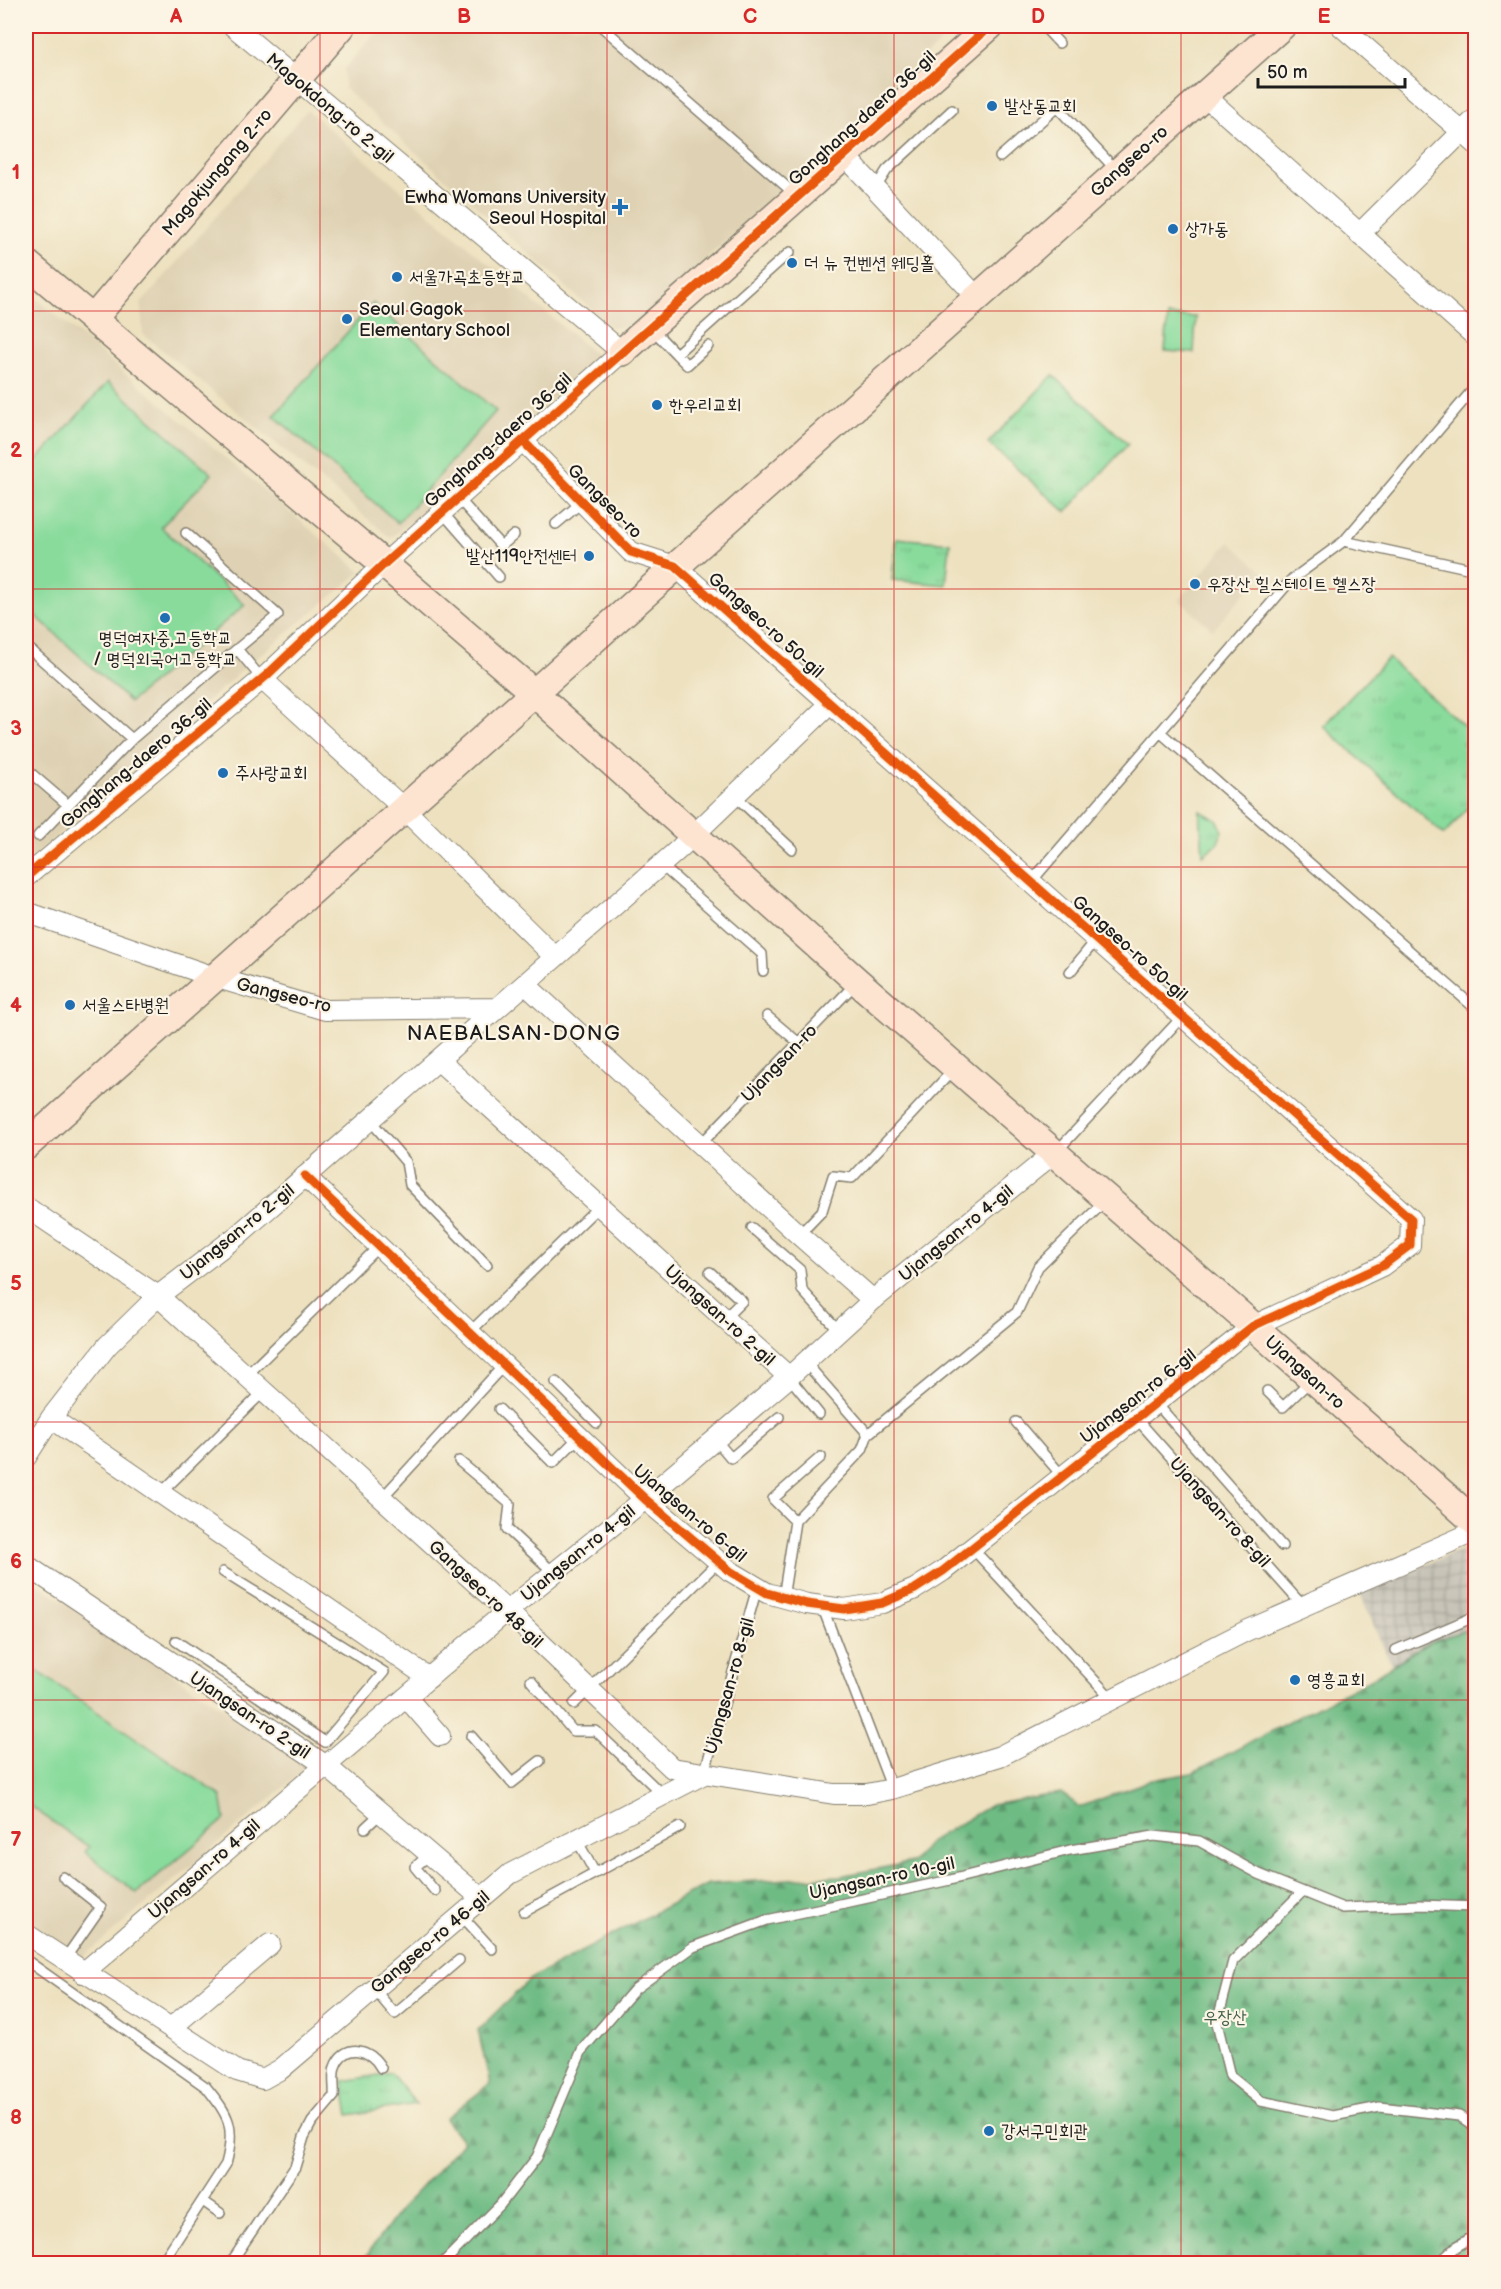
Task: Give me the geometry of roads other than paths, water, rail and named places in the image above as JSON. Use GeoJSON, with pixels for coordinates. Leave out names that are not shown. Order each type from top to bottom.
{"type":"FeatureCollection","features":[{"type":"Feature","properties":{"kind":"street","name":"Magokdong-ro 2-gil"},"geometry":{"type":"LineString","coordinates":[[232,26],[622,352]]}},
{"type":"Feature","properties":{"kind":"street","name":"Magokjungang 2-ro"},"geometry":{"type":"LineString","coordinates":[[93,319],[342,26]]}},
{"type":"Feature","properties":{"kind":"street","name":"Gonghang-daero 36-gil"},"geometry":{"type":"LineString","coordinates":[[26,877],[262,679],[384,564],[990,26]]}},
{"type":"Feature","properties":{"kind":"street","name":"Gangseo-ro"},"geometry":{"type":"LineString","coordinates":[[26,1146],[1282,26]]}},
{"type":"Feature","properties":{"kind":"street"},"geometry":{"type":"LineString","coordinates":[[1341,26],[1469,138]]}},
{"type":"Feature","properties":{"kind":"street"},"geometry":{"type":"LineString","coordinates":[[1204,95],[1476,337]]}},
{"type":"Feature","properties":{"kind":"street"},"geometry":{"type":"LineString","coordinates":[[1359,234],[1469,138],[1476,118]]}},
{"type":"Feature","properties":{"kind":"street"},"geometry":{"type":"LineString","coordinates":[[844,155],[977,297]]}},
{"type":"Feature","properties":{"kind":"street"},"geometry":{"type":"LineString","coordinates":[[26,263],[533,692]]}},
{"type":"Feature","properties":{"kind":"street","name":"Gangseo-ro"},"geometry":{"type":"LineString","coordinates":[[523,441],[631,552],[675,566]]}},
{"type":"Feature","properties":{"kind":"street","name":"Gangseo-ro 50-gil"},"geometry":{"type":"LineString","coordinates":[[675,566],[1411,1219],[1410,1245],[1382,1266],[1253,1326]]}},
{"type":"Feature","properties":{"kind":"street"},"geometry":{"type":"LineString","coordinates":[[262,679],[403,808],[555,957]]}},
{"type":"Feature","properties":{"kind":"street","name":"Ujangsan-ro"},"geometry":{"type":"LineString","coordinates":[[533,692],[858,982],[1476,1523]]}},
{"type":"Feature","properties":{"kind":"street"},"geometry":{"type":"LineString","coordinates":[[694,836],[831,704]]}},
{"type":"Feature","properties":{"kind":"street","name":"Ujangsan-ro 2-gil"},"geometry":{"type":"LineString","coordinates":[[26,1457],[51,1418],[106,1346],[158,1296],[237,1236],[694,836]]}},
{"type":"Feature","properties":{"kind":"street","name":"Gangseo-ro"},"geometry":{"type":"LineString","coordinates":[[26,912],[214,977],[325,1010],[497,1008]]}},
{"type":"Feature","properties":{"kind":"street"},"geometry":{"type":"LineString","coordinates":[[525,984],[873,1300]]}},
{"type":"Feature","properties":{"kind":"street","name":"Ujangsan-ro 2-gil"},"geometry":{"type":"LineString","coordinates":[[438,1060],[789,1377]]}},
{"type":"Feature","properties":{"kind":"street","name":"Ujangsan-ro 4-gil"},"geometry":{"type":"LineString","coordinates":[[83,1972],[507,1611],[645,1499],[789,1377],[873,1300],[1054,1153]]}},
{"type":"Feature","properties":{"kind":"street","name":"Ujangsan-ro 6-gil"},"geometry":{"type":"LineString","coordinates":[[305,1176],[645,1499],[718,1562],[767,1593],[822,1606],[844,1609],[882,1603],[924,1583],[943,1571],[1253,1326]]}},
{"type":"Feature","properties":{"kind":"street","name":"Gangseo-ro 48-gil"},"geometry":{"type":"LineString","coordinates":[[26,1207],[158,1296],[507,1611],[672,1768],[704,1774]]}},
{"type":"Feature","properties":{"kind":"street"},"geometry":{"type":"LineString","coordinates":[[51,1418],[429,1678]]}},
{"type":"Feature","properties":{"kind":"street","name":"Ujangsan-ro 8-gil"},"geometry":{"type":"LineString","coordinates":[[704,1774],[834,1794],[867,1794],[892,1789],[1000,1755],[1246,1630],[1476,1531]]}},
{"type":"Feature","properties":{"kind":"street","name":"Ujangsan-ro 2-gil"},"geometry":{"type":"LineString","coordinates":[[26,1565],[325,1765]]}},
{"type":"Feature","properties":{"kind":"street"},"geometry":{"type":"LineString","coordinates":[[406,1697],[440,1736]]}},
{"type":"Feature","properties":{"kind":"street"},"geometry":{"type":"LineString","coordinates":[[325,1765],[481,1898]]}},
{"type":"Feature","properties":{"kind":"street","name":"Gangseo-ro 46-gil"},"geometry":{"type":"LineString","coordinates":[[26,1934],[237,2071],[263,2079],[281,2069],[510,1874],[704,1774]]}},
{"type":"Feature","properties":{"kind":"street"},"geometry":{"type":"LineString","coordinates":[[171,2028],[270,1944]]}},
{"type":"Feature","properties":{"kind":"lane"},"geometry":{"type":"LineString","coordinates":[[601,26],[798,197]]}},
{"type":"Feature","properties":{"kind":"lane"},"geometry":{"type":"LineString","coordinates":[[1043,26],[1059,43]]}},
{"type":"Feature","properties":{"kind":"lane"},"geometry":{"type":"LineString","coordinates":[[1000,157],[1057,106],[1118,172]]}},
{"type":"Feature","properties":{"kind":"lane"},"geometry":{"type":"LineString","coordinates":[[875,189],[887,170],[952,110]]}},
{"type":"Feature","properties":{"kind":"lane"},"geometry":{"type":"LineString","coordinates":[[676,354],[790,252]]}},
{"type":"Feature","properties":{"kind":"lane"},"geometry":{"type":"LineString","coordinates":[[651,327],[687,365],[708,346]]}},
{"type":"Feature","properties":{"kind":"lane"},"geometry":{"type":"LineString","coordinates":[[1031,882],[1291,580],[1344,541],[1476,386]]}},
{"type":"Feature","properties":{"kind":"lane"},"geometry":{"type":"LineString","coordinates":[[458,498],[501,546],[514,535]]}},
{"type":"Feature","properties":{"kind":"lane"},"geometry":{"type":"LineString","coordinates":[[556,524],[582,501]]}},
{"type":"Feature","properties":{"kind":"lane"},"geometry":{"type":"LineString","coordinates":[[442,512],[500,577]]}},
{"type":"Feature","properties":{"kind":"lane"},"geometry":{"type":"LineString","coordinates":[[38,836],[132,739],[278,615],[186,533]]}},
{"type":"Feature","properties":{"kind":"lane"},"geometry":{"type":"LineString","coordinates":[[1344,541],[1476,570]]}},
{"type":"Feature","properties":{"kind":"lane"},"geometry":{"type":"LineString","coordinates":[[26,646],[132,739]]}},
{"type":"Feature","properties":{"kind":"lane"},"geometry":{"type":"LineString","coordinates":[[237,649],[262,679]]}},
{"type":"Feature","properties":{"kind":"lane"},"geometry":{"type":"LineString","coordinates":[[1160,732],[1476,1009]]}},
{"type":"Feature","properties":{"kind":"lane"},"geometry":{"type":"LineString","coordinates":[[26,769],[68,805]]}},
{"type":"Feature","properties":{"kind":"lane"},"geometry":{"type":"LineString","coordinates":[[735,796],[792,849]]}},
{"type":"Feature","properties":{"kind":"lane"},"geometry":{"type":"LineString","coordinates":[[661,865],[762,954],[763,971]]}},
{"type":"Feature","properties":{"kind":"lane"},"geometry":{"type":"LineString","coordinates":[[1070,972],[1096,940]]}},
{"type":"Feature","properties":{"kind":"lane","name":"Ujangsan-ro"},"geometry":{"type":"LineString","coordinates":[[700,1144],[858,982]]}},
{"type":"Feature","properties":{"kind":"lane"},"geometry":{"type":"LineString","coordinates":[[767,1016],[799,1043]]}},
{"type":"Feature","properties":{"kind":"lane"},"geometry":{"type":"LineString","coordinates":[[1054,1153],[1182,1017]]}},
{"type":"Feature","properties":{"kind":"lane"},"geometry":{"type":"LineString","coordinates":[[799,1235],[822,1211],[833,1176],[852,1178],[956,1067]]}},
{"type":"Feature","properties":{"kind":"lane"},"geometry":{"type":"LineString","coordinates":[[370,1120],[406,1162],[410,1185],[487,1266]]}},
{"type":"Feature","properties":{"kind":"lane"},"geometry":{"type":"LineString","coordinates":[[783,1598],[795,1521],[862,1450],[868,1434],[1017,1312],[1038,1267],[1107,1199]]}},
{"type":"Feature","properties":{"kind":"lane"},"geometry":{"type":"LineString","coordinates":[[470,1332],[598,1206]]}},
{"type":"Feature","properties":{"kind":"lane"},"geometry":{"type":"LineString","coordinates":[[752,1228],[800,1270],[802,1290],[839,1331]]}},
{"type":"Feature","properties":{"kind":"lane"},"geometry":{"type":"LineString","coordinates":[[247,1375],[379,1246]]}},
{"type":"Feature","properties":{"kind":"lane"},"geometry":{"type":"LineString","coordinates":[[710,1272],[742,1302],[725,1318]]}},
{"type":"Feature","properties":{"kind":"lane"},"geometry":{"type":"LineString","coordinates":[[805,1362],[868,1434]]}},
{"type":"Feature","properties":{"kind":"lane"},"geometry":{"type":"LineString","coordinates":[[382,1498],[504,1365]]}},
{"type":"Feature","properties":{"kind":"lane"},"geometry":{"type":"LineString","coordinates":[[789,1377],[819,1414]]}},
{"type":"Feature","properties":{"kind":"lane"},"geometry":{"type":"LineString","coordinates":[[1266,1391],[1283,1407],[1312,1378]]}},
{"type":"Feature","properties":{"kind":"lane"},"geometry":{"type":"LineString","coordinates":[[556,1382],[597,1423]]}},
{"type":"Feature","properties":{"kind":"lane"},"geometry":{"type":"LineString","coordinates":[[160,1494],[264,1391]]}},
{"type":"Feature","properties":{"kind":"lane"},"geometry":{"type":"LineString","coordinates":[[1156,1403],[1282,1546]]}},
{"type":"Feature","properties":{"kind":"lane"},"geometry":{"type":"LineString","coordinates":[[563,1421],[579,1405]]}},
{"type":"Feature","properties":{"kind":"lane"},"geometry":{"type":"LineString","coordinates":[[498,1409],[553,1463],[579,1437]]}},
{"type":"Feature","properties":{"kind":"lane"},"geometry":{"type":"LineString","coordinates":[[716,1439],[731,1458],[778,1417]]}},
{"type":"Feature","properties":{"kind":"lane","name":"Ujangsan-ro 8-gil"},"geometry":{"type":"LineString","coordinates":[[1137,1419],[1303,1606]]}},
{"type":"Feature","properties":{"kind":"lane"},"geometry":{"type":"LineString","coordinates":[[1016,1422],[1063,1477]]}},
{"type":"Feature","properties":{"kind":"lane"},"geometry":{"type":"LineString","coordinates":[[795,1521],[773,1499],[821,1457]]}},
{"type":"Feature","properties":{"kind":"lane"},"geometry":{"type":"LineString","coordinates":[[459,1461],[510,1504],[507,1529],[554,1573]]}},
{"type":"Feature","properties":{"kind":"lane"},"geometry":{"type":"LineString","coordinates":[[972,1548],[1112,1699]]}},
{"type":"Feature","properties":{"kind":"lane"},"geometry":{"type":"LineString","coordinates":[[574,1704],[718,1562]]}},
{"type":"Feature","properties":{"kind":"lane"},"geometry":{"type":"LineString","coordinates":[[176,1641],[325,1742],[384,1672],[224,1572]]}},
{"type":"Feature","properties":{"kind":"lane","name":"Ujangsan-ro 8-gil"},"geometry":{"type":"LineString","coordinates":[[704,1774],[758,1588]]}},
{"type":"Feature","properties":{"kind":"lane"},"geometry":{"type":"LineString","coordinates":[[822,1606],[892,1789]]}},
{"type":"Feature","properties":{"kind":"lane"},"geometry":{"type":"LineString","coordinates":[[1396,1650],[1476,1616]]}},
{"type":"Feature","properties":{"kind":"lane"},"geometry":{"type":"LineString","coordinates":[[531,1681],[573,1731]]}},
{"type":"Feature","properties":{"kind":"lane"},"geometry":{"type":"LineString","coordinates":[[352,1712],[370,1727]]}},
{"type":"Feature","properties":{"kind":"lane"},"geometry":{"type":"LineString","coordinates":[[564,1739],[573,1731],[596,1731],[663,1796]]}},
{"type":"Feature","properties":{"kind":"lane"},"geometry":{"type":"LineString","coordinates":[[471,1736],[512,1784],[540,1761]]}},
{"type":"Feature","properties":{"kind":"lane"},"geometry":{"type":"LineString","coordinates":[[365,1828],[381,1813]]}},
{"type":"Feature","properties":{"kind":"lane"},"geometry":{"type":"LineString","coordinates":[[524,1912],[680,1827]]}},
{"type":"Feature","properties":{"kind":"lane","name":"Ujangsan-ro 10-gil"},"geometry":{"type":"LineString","coordinates":[[442,2264],[500,2205],[537,2157],[582,2050],[634,1989],[693,1947],[767,1920],[950,1880],[1070,1850],[1154,1836],[1199,1841],[1259,1874],[1343,1908],[1420,1905],[1476,1907]]}},
{"type":"Feature","properties":{"kind":"lane"},"geometry":{"type":"LineString","coordinates":[[577,1840],[595,1874]]}},
{"type":"Feature","properties":{"kind":"lane"},"geometry":{"type":"LineString","coordinates":[[430,1854],[415,1868],[435,1891]]}},
{"type":"Feature","properties":{"kind":"lane"},"geometry":{"type":"LineString","coordinates":[[63,1877],[101,1906],[64,1960]]}},
{"type":"Feature","properties":{"kind":"lane"},"geometry":{"type":"LineString","coordinates":[[1302,1892],[1233,1960],[1217,2024],[1230,2076],[1261,2101],[1323,2114],[1333,2116],[1380,2107],[1459,2116],[1476,2127]]}},
{"type":"Feature","properties":{"kind":"lane"},"geometry":{"type":"LineString","coordinates":[[461,1915],[492,1949]]}},
{"type":"Feature","properties":{"kind":"lane"},"geometry":{"type":"LineString","coordinates":[[26,1960],[206,2087],[225,2111],[230,2129],[231,2146],[222,2173],[160,2264]]}},
{"type":"Feature","properties":{"kind":"lane"},"geometry":{"type":"LineString","coordinates":[[374,1989],[395,2014],[459,1960]]}},
{"type":"Feature","properties":{"kind":"lane"},"geometry":{"type":"LineString","coordinates":[[230,2264],[289,2177],[312,2122],[334,2096],[334,2075],[339,2060],[349,2051],[363,2050],[375,2058],[381,2068]]}},
{"type":"Feature","properties":{"kind":"lane"},"geometry":{"type":"LineString","coordinates":[[203,2201],[220,2213]]}},
{"type":"Feature","properties":{"kind":"lane"},"geometry":{"type":"LineString","coordinates":[[1438,2264],[1456,2247],[1476,2235]]}},
{"type":"Feature","properties":{"kind":"place","name":"발산동교회"},"geometry":{"type":"Point","coordinates":[992,106]}},
{"type":"Feature","properties":{"kind":"place","name":"Ewha Womans University Seoul Hospital"},"geometry":{"type":"Point","coordinates":[620,207]}},
{"type":"Feature","properties":{"kind":"place","name":"상가동"},"geometry":{"type":"Point","coordinates":[1173,229]}},
{"type":"Feature","properties":{"kind":"place","name":"더 뉴 컨벤션 웨딩홀"},"geometry":{"type":"Point","coordinates":[792,263]}},
{"type":"Feature","properties":{"kind":"place","name":"서울가곡초등학교"},"geometry":{"type":"Point","coordinates":[397,277]}},
{"type":"Feature","properties":{"kind":"place","name":"Seoul Gagok Elementary School"},"geometry":{"type":"Point","coordinates":[347,319]}},
{"type":"Feature","properties":{"kind":"place","name":"한우리교회"},"geometry":{"type":"Point","coordinates":[657,405]}},
{"type":"Feature","properties":{"kind":"place","name":"발산119안전센터"},"geometry":{"type":"Point","coordinates":[589,556]}},
{"type":"Feature","properties":{"kind":"place","name":"우장산 힐스테이트 헬스장"},"geometry":{"type":"Point","coordinates":[1195,584]}},
{"type":"Feature","properties":{"kind":"place","name":"명덕여자중,고등학교 / 명덕외국어고등학교"},"geometry":{"type":"Point","coordinates":[165,618]}},
{"type":"Feature","properties":{"kind":"place","name":"주사랑교회"},"geometry":{"type":"Point","coordinates":[223,773]}},
{"type":"Feature","properties":{"kind":"place","name":"서울스타병원"},"geometry":{"type":"Point","coordinates":[70,1005]}},
{"type":"Feature","properties":{"kind":"place","name":"영흥교회"},"geometry":{"type":"Point","coordinates":[1295,1680]}},
{"type":"Feature","properties":{"kind":"place","name":"강서구민회관"},"geometry":{"type":"Point","coordinates":[989,2131]}},
{"type":"Feature","properties":{"kind":"district","name":"NAEBALSAN-DONG"},"geometry":{"type":"Point","coordinates":[514,1033]}},
{"type":"Feature","properties":{"kind":"park label","name":"우장산"},"geometry":{"type":"Point","coordinates":[1225,2017]}}]}
